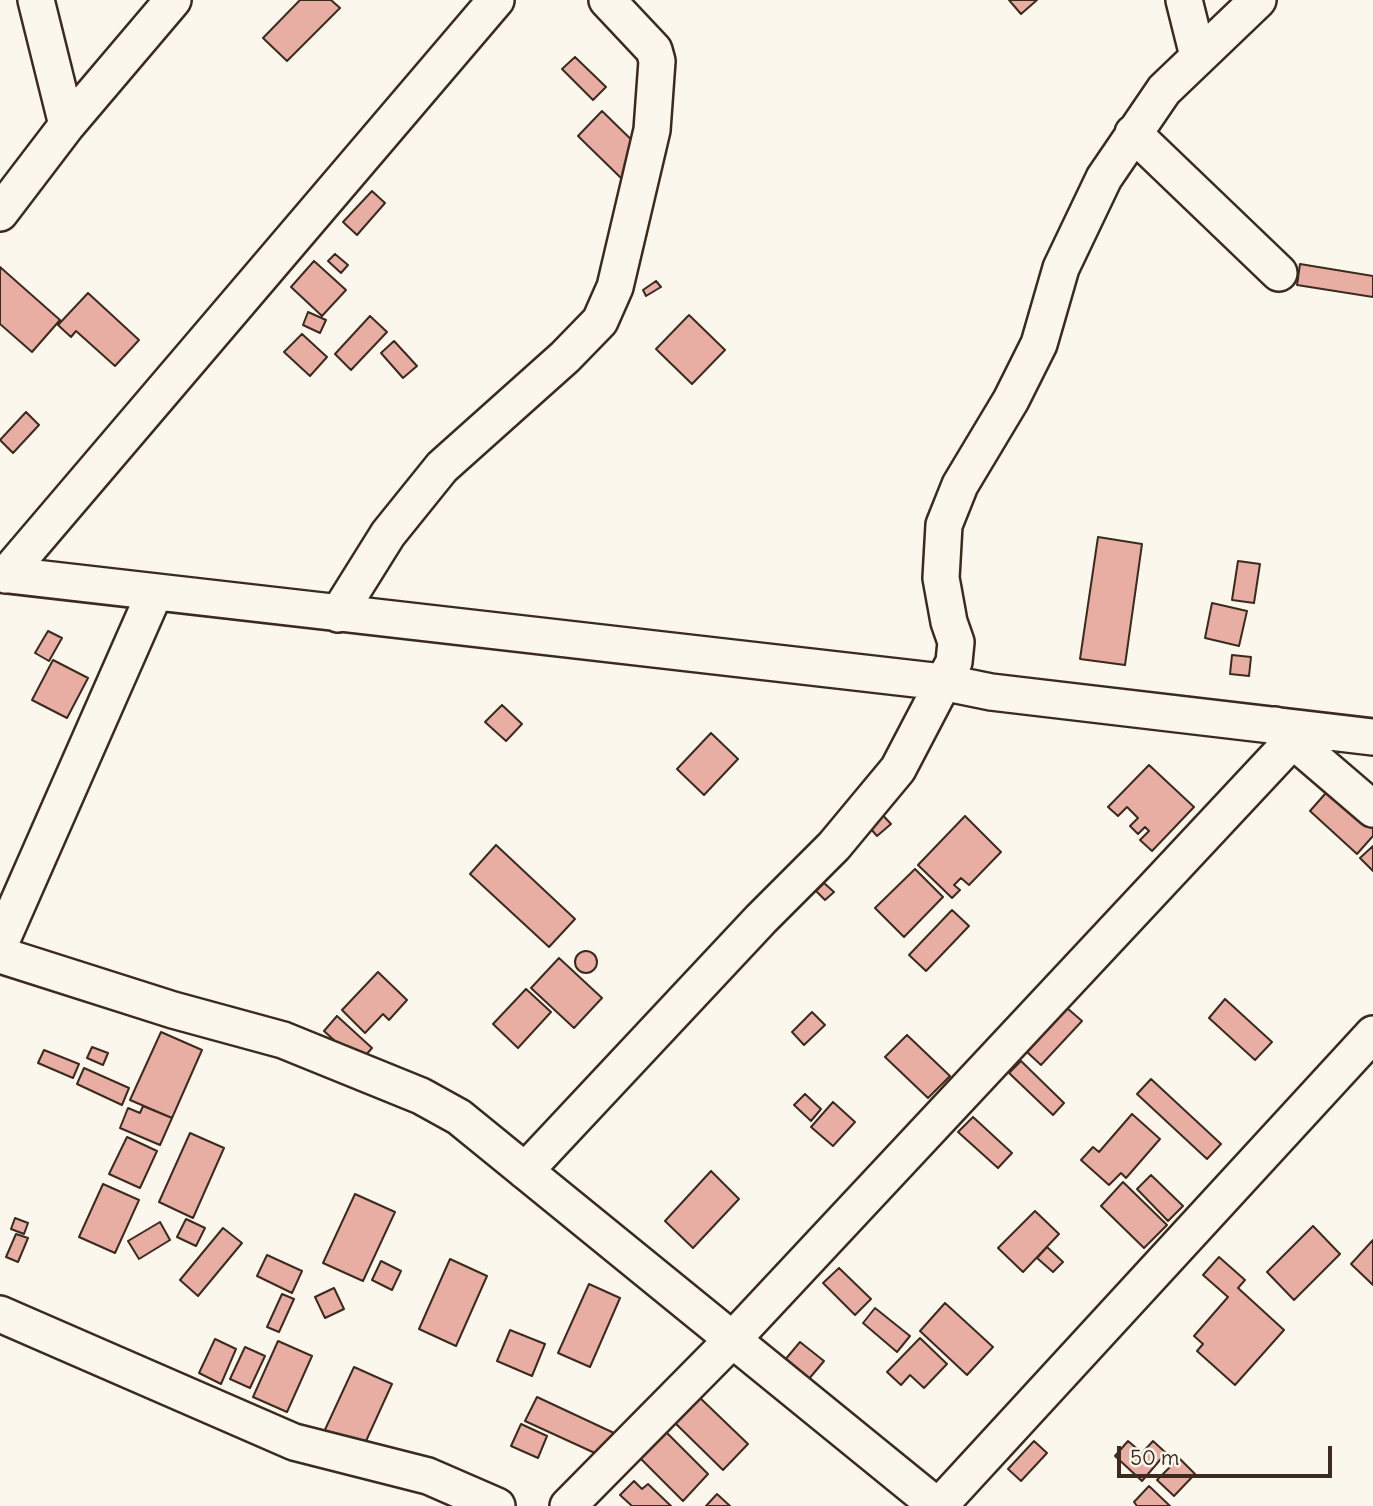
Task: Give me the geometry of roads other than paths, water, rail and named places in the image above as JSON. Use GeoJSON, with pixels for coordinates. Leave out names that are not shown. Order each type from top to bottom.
{"type":"FeatureCollection","features":[{"type":"Feature","properties":{"kind":"street"},"geometry":{"type":"LineString","coordinates":[[36,0],[67,125]]}},
{"type":"Feature","properties":{"kind":"street"},"geometry":{"type":"LineString","coordinates":[[0,213],[67,125],[173,0]]}},
{"type":"Feature","properties":{"kind":"street"},"geometry":{"type":"LineString","coordinates":[[3,574],[496,0]]}},
{"type":"Feature","properties":{"kind":"street"},"geometry":{"type":"LineString","coordinates":[[338,614],[388,534],[442,467],[565,357],[600,321],[615,288],[652,130],[657,61],[654,50],[607,0]]}},
{"type":"Feature","properties":{"kind":"street"},"geometry":{"type":"LineString","coordinates":[[1184,0],[1198,56]]}},
{"type":"Feature","properties":{"kind":"street"},"geometry":{"type":"LineString","coordinates":[[525,1171],[761,919],[834,846],[898,769],[954,662],[956,642],[949,622],[941,578],[944,525],[960,485],[1011,400],[1039,344],[1061,268],[1104,178],[1164,89],[1258,0]]}},
{"type":"Feature","properties":{"kind":"street"},"geometry":{"type":"LineString","coordinates":[[1133,133],[1279,273]]}},
{"type":"Feature","properties":{"kind":"street"},"geometry":{"type":"LineString","coordinates":[[3,574],[942,682],[991,692],[1284,733],[1373,737]]}},
{"type":"Feature","properties":{"kind":"street"},"geometry":{"type":"LineString","coordinates":[[0,944],[155,592]]}},
{"type":"Feature","properties":{"kind":"street"},"geometry":{"type":"LineString","coordinates":[[1284,733],[1373,809]]}},
{"type":"Feature","properties":{"kind":"street"},"geometry":{"type":"LineString","coordinates":[[568,1506],[733,1339],[1284,733]]}},
{"type":"Feature","properties":{"kind":"street"},"geometry":{"type":"LineString","coordinates":[[0,955],[173,1010],[283,1040],[421,1096],[459,1117],[938,1506],[1373,1034]]}},
{"type":"Feature","properties":{"kind":"street"},"geometry":{"type":"LineString","coordinates":[[0,1314],[294,1442],[428,1476],[497,1506]]}}]}
